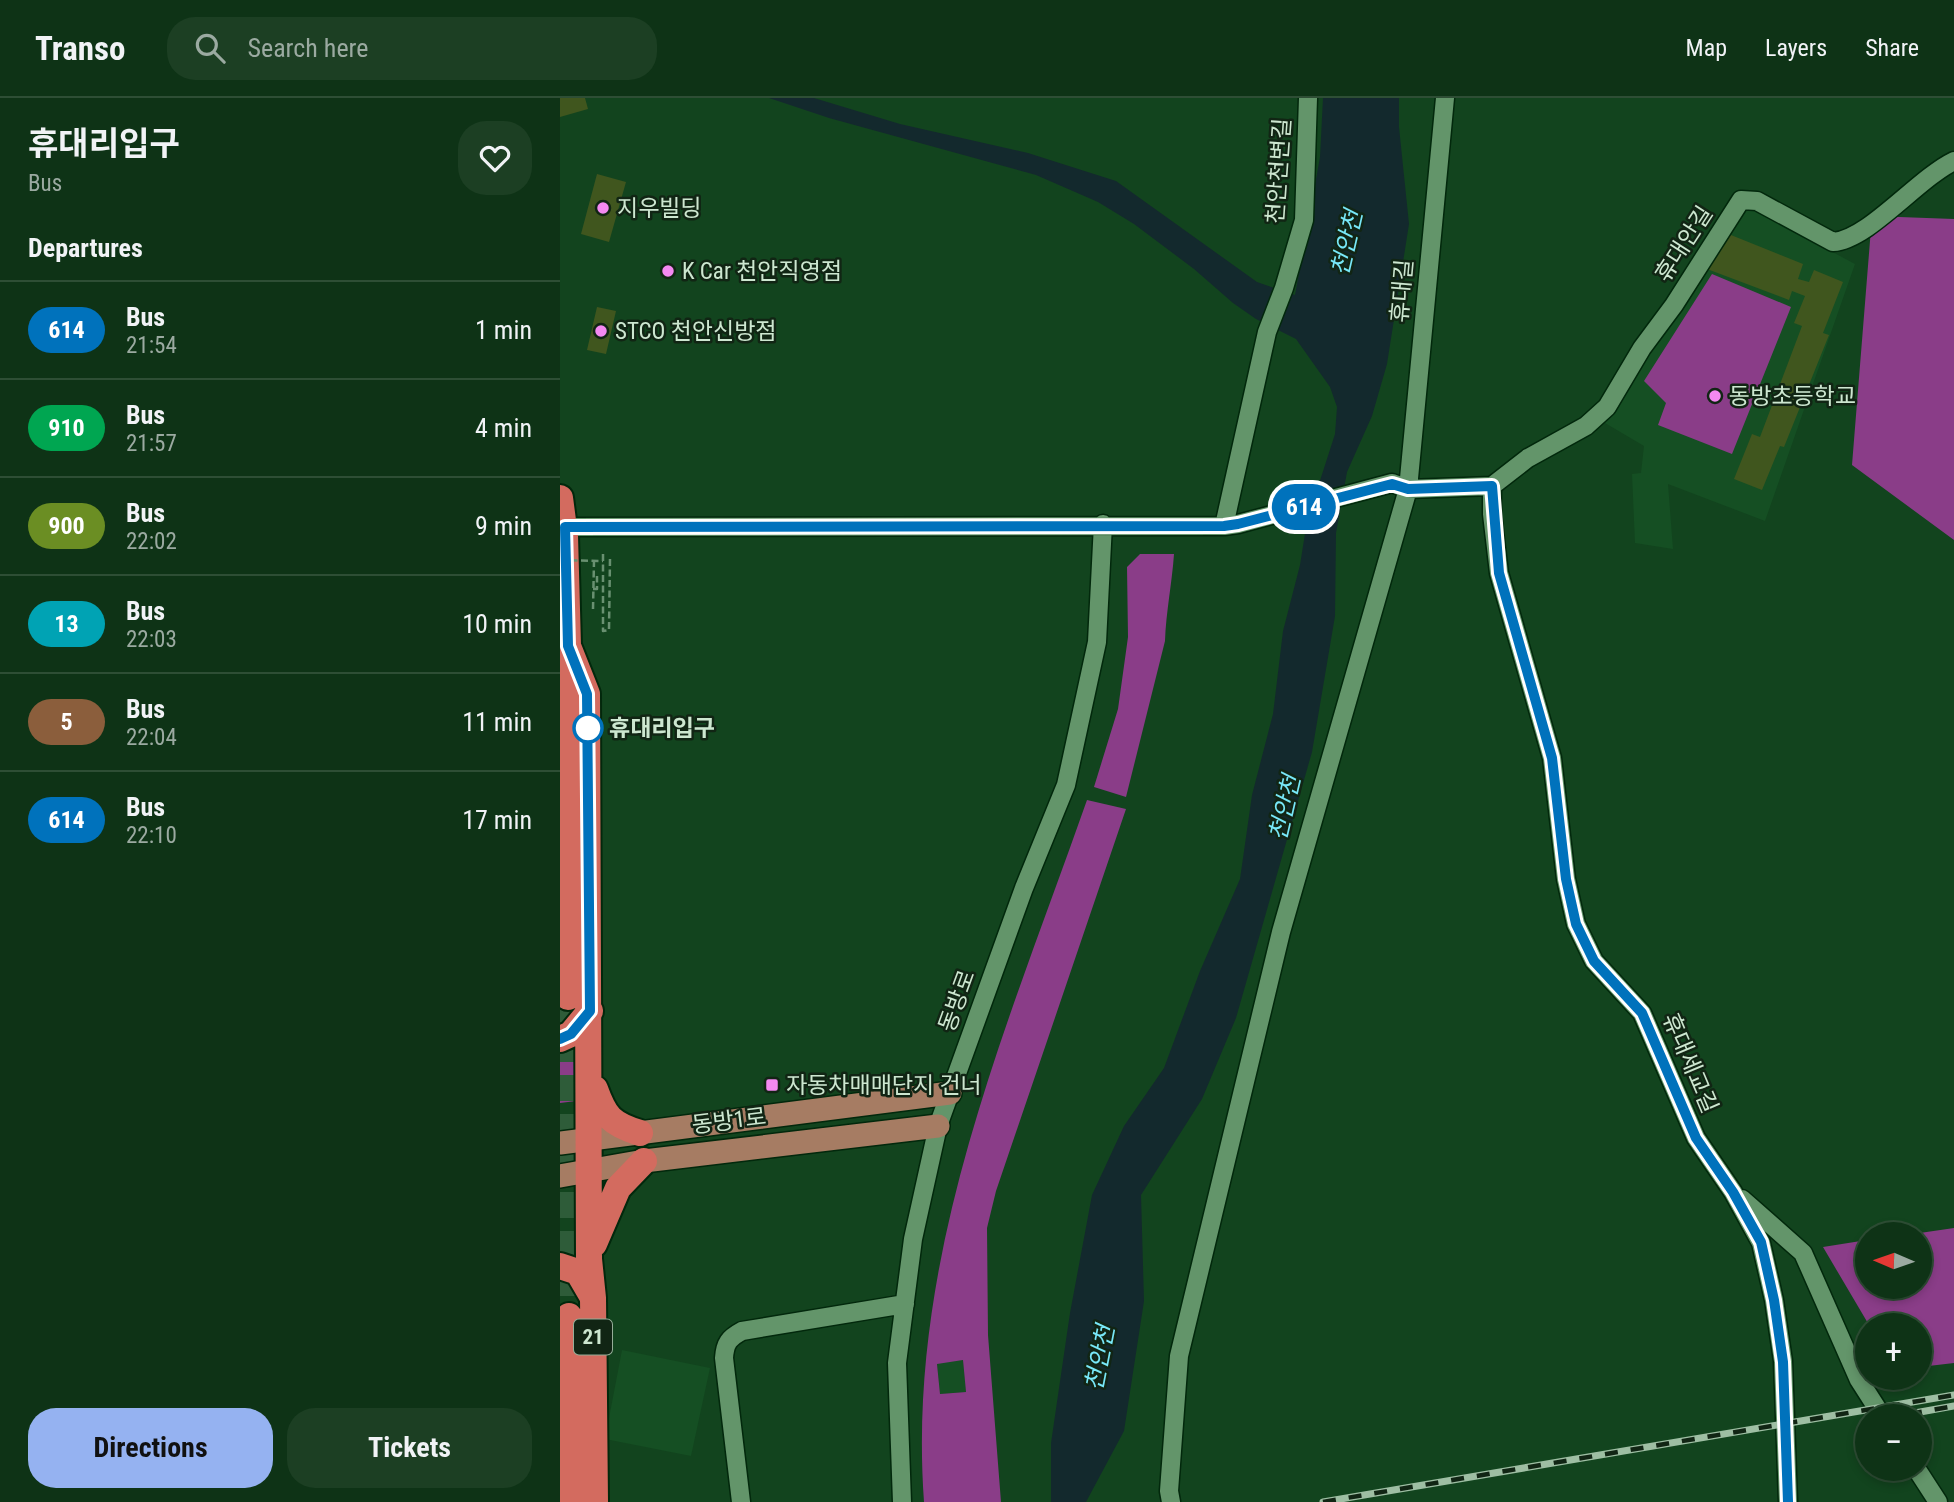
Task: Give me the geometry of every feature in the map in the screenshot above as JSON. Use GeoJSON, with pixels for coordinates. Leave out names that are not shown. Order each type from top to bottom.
{"type":"FeatureCollection","features":[{"type":"Feature","properties":{"kind":"highway","name":"21"},"geometry":{"type":"LineString","coordinates":[[560,498],[565,527],[568,646],[568,997]]}},
{"type":"Feature","properties":{"kind":"highway","name":"21"},"geometry":{"type":"LineString","coordinates":[[568,646],[587,694],[591,1139],[589,1259],[593,1298],[595,1502]]}},
{"type":"Feature","properties":{"kind":"highway"},"geometry":{"type":"LineString","coordinates":[[560,1039],[571,1034],[590,1011]]}},
{"type":"Feature","properties":{"kind":"highway"},"geometry":{"type":"LineString","coordinates":[[590,1053],[596,1090],[606,1117],[621,1127],[640,1133]]}},
{"type":"Feature","properties":{"kind":"highway"},"geometry":{"type":"LineString","coordinates":[[589,1259],[618,1188],[644,1161]]}},
{"type":"Feature","properties":{"kind":"highway"},"geometry":{"type":"LineString","coordinates":[[560,1266],[578,1272],[593,1298]]}},
{"type":"Feature","properties":{"kind":"highway","name":"21"},"geometry":{"type":"LineString","coordinates":[[569,1316],[571,1502]]}},
{"type":"Feature","properties":{"kind":"main road","name":"동방1로"},"geometry":{"type":"LineString","coordinates":[[560,1143],[950,1093]]}},
{"type":"Feature","properties":{"kind":"main road","name":"동방1로"},"geometry":{"type":"LineString","coordinates":[[560,1176],[644,1161],[938,1126]]}},
{"type":"Feature","properties":{"kind":"street","name":"천안천변길"},"geometry":{"type":"LineString","coordinates":[[1231,525],[1267,332],[1284,288],[1304,220],[1308,98]]}},
{"type":"Feature","properties":{"kind":"street","name":"휴대길"},"geometry":{"type":"LineString","coordinates":[[1171,1502],[1169,1491],[1179,1356],[1281,932],[1400,486],[1445,98]]}},
{"type":"Feature","properties":{"kind":"street","name":"휴대안길"},"geometry":{"type":"LineString","coordinates":[[1492,486],[1528,458],[1586,426],[1607,407],[1741,200],[1757,201],[1832,242],[1846,241],[1866,229],[1939,168],[1954,161]]}},
{"type":"Feature","properties":{"kind":"street"},"geometry":{"type":"LineString","coordinates":[[565,527],[1231,525],[1400,486],[1492,486]]}},
{"type":"Feature","properties":{"kind":"street","name":"휴대세교길"},"geometry":{"type":"LineString","coordinates":[[1492,486],[1499,573],[1552,758],[1566,879],[1576,924],[1594,961],[1642,1013],[1696,1138],[1733,1192],[1761,1242],[1774,1300],[1783,1362],[1788,1502]]}},
{"type":"Feature","properties":{"kind":"street","name":"동방로"},"geometry":{"type":"LineString","coordinates":[[902,1502],[897,1363],[913,1239],[938,1126],[1024,888],[1066,785],[1097,642],[1103,524]]}},
{"type":"Feature","properties":{"kind":"street"},"geometry":{"type":"LineString","coordinates":[[1733,1192],[1804,1253],[1859,1380],[1874,1404]]}},
{"type":"Feature","properties":{"kind":"street"},"geometry":{"type":"LineString","coordinates":[[741,1502],[724,1358],[725,1346],[732,1336],[742,1331],[905,1304]]}},
{"type":"Feature","properties":{"kind":"street"},"geometry":{"type":"LineString","coordinates":[[1924,1481],[1938,1502]]}},
{"type":"Feature","properties":{"kind":"path"},"geometry":{"type":"LineString","coordinates":[[603,554],[601,629],[608,631],[610,559]]}},
{"type":"Feature","properties":{"kind":"path"},"geometry":{"type":"LineString","coordinates":[[560,560],[603,561]]}},
{"type":"Feature","properties":{"kind":"path"},"geometry":{"type":"LineString","coordinates":[[593,609],[594,561]]}},
{"type":"Feature","properties":{"kind":"path"},"geometry":{"type":"LineString","coordinates":[[593,589],[597,589],[597,576]]}},
{"type":"Feature","properties":{"kind":"shaded area","name":"동방초등학교"},"geometry":{"type":"Polygon","coordinates":[[[1748,207],[1855,264],[1765,521],[1668,484],[1673,549],[1635,543],[1632,474],[1641,473],[1644,446],[1605,423],[1635,369],[1735,210],[1748,207]]]}},
{"type":"Feature","properties":{"kind":"shaded area"},"geometry":{"type":"Polygon","coordinates":[[[1872,216],[1954,219],[1954,540],[1852,465],[1872,216]]]}},
{"type":"Feature","properties":{"kind":"shaded area"},"geometry":{"type":"Polygon","coordinates":[[[1712,274],[1791,307],[1732,454],[1658,425],[1666,403],[1644,381],[1712,274]]]}},
{"type":"Feature","properties":{"kind":"shaded area"},"geometry":{"type":"Polygon","coordinates":[[[1140,554],[1174,554],[1165,641],[1126,797],[1094,787],[1118,709],[1128,637],[1127,567],[1140,554]]]}},
{"type":"Feature","properties":{"kind":"shaded area"},"geometry":{"type":"Polygon","coordinates":[[[1087,800],[1126,809],[996,1191],[987,1228],[988,1335],[1001,1502],[924,1502],[923,1410],[931,1320],[947,1231],[969,1144],[996,1057],[1087,800]],[[963,1360],[937,1364],[940,1394],[966,1392],[963,1360]]]}},
{"type":"Feature","properties":{"kind":"shaded area"},"geometry":{"type":"Polygon","coordinates":[[[580,1039],[584,1100],[560,1103],[560,1049],[580,1039]]]}},
{"type":"Feature","properties":{"kind":"shaded area"},"geometry":{"type":"Polygon","coordinates":[[[1954,1228],[1954,1363],[1932,1366],[1932,1313],[1862,1313],[1823,1247],[1855,1242],[1855,1299],[1932,1299],[1932,1231],[1954,1228]]]}},
{"type":"Feature","properties":{"kind":"shaded area"},"geometry":{"type":"Polygon","coordinates":[[[622,1350],[710,1368],[691,1456],[605,1439],[622,1350]]]}},
{"type":"Feature","properties":{"kind":"shaded area"},"geometry":{"type":"Polygon","coordinates":[[[963,1360],[966,1392],[940,1394],[937,1363],[963,1360]]]}},
{"type":"Feature","properties":{"kind":"water","name":"천안천"},"geometry":{"type":"Polygon","coordinates":[[[769,98],[814,98],[900,124],[1028,153],[1116,181],[1257,282],[1295,295],[1320,157],[1323,98],[1399,98],[1399,127],[1409,224],[1387,364],[1372,416],[1347,472],[1336,533],[1335,616],[1312,752],[1236,1018],[1202,1099],[1141,1195],[1144,1301],[1124,1431],[1086,1502],[1051,1502],[1051,1443],[1070,1313],[1092,1195],[1124,1126],[1164,1068],[1200,971],[1240,879],[1252,795],[1273,714],[1283,631],[1300,565],[1307,521],[1335,434],[1337,407],[1330,387],[1296,339],[1256,319],[1134,224],[1098,202],[1036,175],[829,118],[769,98]]]}},
{"type":"Feature","properties":{"kind":"building"},"geometry":{"type":"Polygon","coordinates":[[[560,98],[585,98],[588,109],[560,117],[560,98]]]}},
{"type":"Feature","properties":{"kind":"building","name":"지우빌딩"},"geometry":{"type":"Polygon","coordinates":[[[597,174],[626,182],[609,242],[581,234],[597,174]]]}},
{"type":"Feature","properties":{"kind":"building"},"geometry":{"type":"Polygon","coordinates":[[[1726,233],[1803,264],[1798,279],[1809,282],[1814,270],[1843,282],[1823,333],[1829,335],[1784,447],[1780,446],[1762,490],[1734,479],[1752,434],[1760,437],[1802,326],[1794,323],[1805,296],[1792,291],[1789,300],[1707,269],[1726,233]]]}},
{"type":"Feature","properties":{"kind":"building","name":"STCO 천안신방점"},"geometry":{"type":"Polygon","coordinates":[[[597,307],[616,311],[606,354],[587,350],[597,307]]]}},
{"type":"Feature","properties":{"kind":"tunnel"},"geometry":{"type":"LineString","coordinates":[[568,997],[569,1316]]}},
{"type":"Feature","properties":{"kind":"railway"},"geometry":{"type":"LineString","coordinates":[[1323,1502],[1954,1395]]}},
{"type":"Feature","properties":{"kind":"railway"},"geometry":{"type":"LineString","coordinates":[[1932,1410],[1954,1406]]}},
{"type":"Feature","properties":{"kind":"bus line","name":"614"},"geometry":{"type":"LineString","coordinates":[[560,1039],[571,1034],[590,1011],[587,694],[568,646],[565,527],[1076,524],[1224,526],[1392,484],[1408,489],[1492,486],[1492,514],[1499,573],[1552,758],[1566,879],[1576,924],[1594,961],[1642,1013],[1696,1138],[1733,1192],[1761,1242],[1774,1300],[1783,1362],[1788,1502]]}},
{"type":"Feature","properties":{"kind":"place","name":"지우빌딩"},"geometry":{"type":"Point","coordinates":[603,208]}},
{"type":"Feature","properties":{"kind":"place","name":"K Car 천안직영점"},"geometry":{"type":"Point","coordinates":[668,271]}},
{"type":"Feature","properties":{"kind":"place","name":"STCO 천안신방점"},"geometry":{"type":"Point","coordinates":[601,331]}},
{"type":"Feature","properties":{"kind":"place","name":"동방초등학교"},"geometry":{"type":"Point","coordinates":[1715,396]}},
{"type":"Feature","properties":{"kind":"place","name":"휴대리입구"},"geometry":{"type":"Point","coordinates":[588,728]}},
{"type":"Feature","properties":{"kind":"place","name":"자동차매매단지 건너"},"geometry":{"type":"Point","coordinates":[772,1085]}}]}
